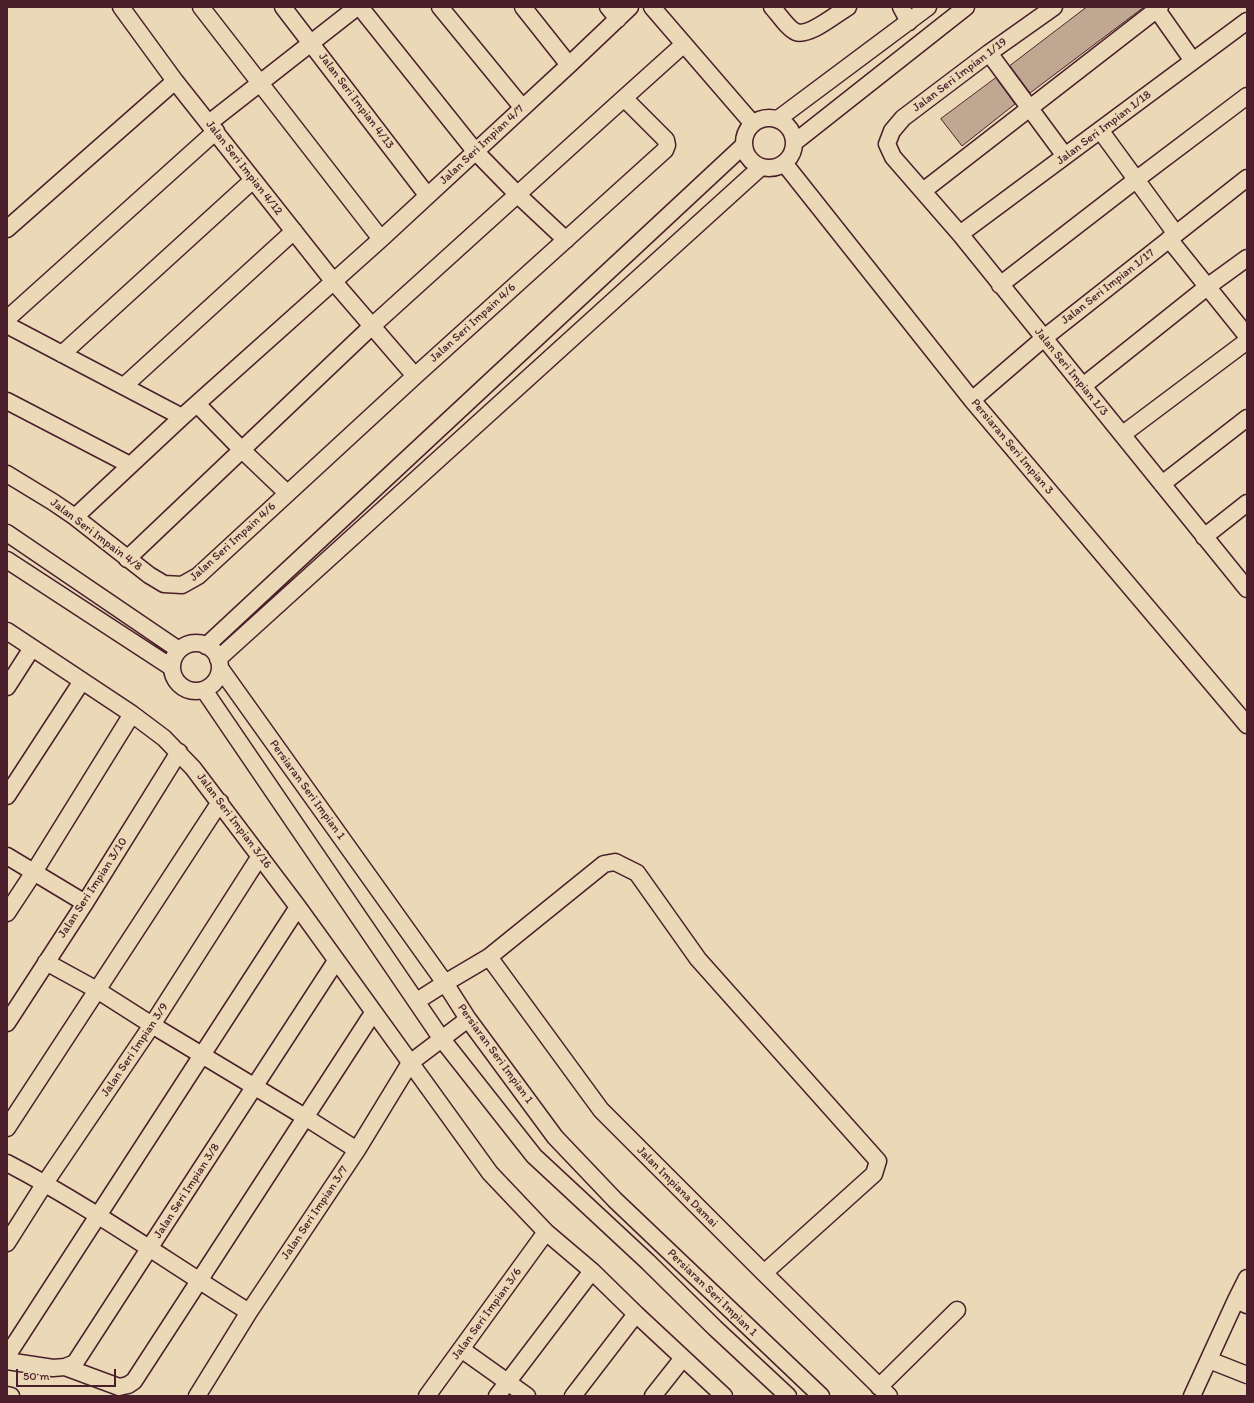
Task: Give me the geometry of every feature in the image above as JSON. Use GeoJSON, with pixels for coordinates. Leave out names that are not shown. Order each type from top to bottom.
{"type":"FeatureCollection","features":[{"type":"Feature","properties":{"kind":"street","name":"Jalan Seri Impian 4/12"},"geometry":{"type":"LineString","coordinates":[[121,7],[176,81],[334,282],[371,327],[415,376]]}},
{"type":"Feature","properties":{"kind":"street"},"geometry":{"type":"LineString","coordinates":[[201,7],[261,82],[381,239]]}},
{"type":"Feature","properties":{"kind":"street","name":"Jalan Seri Impian 4/13"},"geometry":{"type":"LineString","coordinates":[[283,7],[428,195]]}},
{"type":"Feature","properties":{"kind":"street"},"geometry":{"type":"LineString","coordinates":[[7,319],[261,82],[358,7],[476,151],[518,195],[566,240]]}},
{"type":"Feature","properties":{"kind":"street"},"geometry":{"type":"LineString","coordinates":[[440,7],[522,107]]}},
{"type":"Feature","properties":{"kind":"street"},"geometry":{"type":"LineString","coordinates":[[523,7],[569,65]]}},
{"type":"Feature","properties":{"kind":"street","name":"Jalan Seri Impian 4/7"},"geometry":{"type":"LineString","coordinates":[[75,517],[182,417],[334,282],[569,65],[613,13],[630,7]]}},
{"type":"Feature","properties":{"kind":"street"},"geometry":{"type":"LineString","coordinates":[[652,7],[753,124]]}},
{"type":"Feature","properties":{"kind":"street"},"geometry":{"type":"LineString","coordinates":[[772,7],[795,32],[803,33],[812,30],[848,7]]}},
{"type":"Feature","properties":{"kind":"street"},"geometry":{"type":"LineString","coordinates":[[901,7],[909,22]]}},
{"type":"Feature","properties":{"kind":"street"},"geometry":{"type":"LineString","coordinates":[[778,120],[928,7]]}},
{"type":"Feature","properties":{"kind":"street"},"geometry":{"type":"LineString","coordinates":[[794,142],[966,7]]}},
{"type":"Feature","properties":{"kind":"street","name":"Jalan Seri Impian 1/19"},"geometry":{"type":"LineString","coordinates":[[893,157],[887,144],[892,131],[902,118],[1054,7]]}},
{"type":"Feature","properties":{"kind":"street"},"geometry":{"type":"LineString","coordinates":[[923,191],[1157,8],[1193,61]]}},
{"type":"Feature","properties":{"kind":"street","name":"Jalan Seri Impian 1/18"},"geometry":{"type":"LineString","coordinates":[[960,234],[1193,61],[1245,29]]}},
{"type":"Feature","properties":{"kind":"street"},"geometry":{"type":"LineString","coordinates":[[127,559],[371,327],[684,44]]}},
{"type":"Feature","properties":{"kind":"street"},"geometry":{"type":"LineString","coordinates":[[989,53],[1065,156]]}},
{"type":"Feature","properties":{"kind":"street"},"geometry":{"type":"LineString","coordinates":[[7,229],[176,81]]}},
{"type":"Feature","properties":{"kind":"street"},"geometry":{"type":"LineString","coordinates":[[1000,285],[1247,96]]}},
{"type":"Feature","properties":{"kind":"street","name":"Jalan Seri Impain 4/6"},"geometry":{"type":"LineString","coordinates":[[164,584],[182,585],[198,576],[287,493],[664,150],[667,145],[666,140],[624,98]]}},
{"type":"Feature","properties":{"kind":"street"},"geometry":{"type":"LineString","coordinates":[[764,118],[778,120],[786,124],[792,132],[794,142],[793,150],[790,157],[784,163],[773,168],[761,167],[753,162],[747,154],[744,145],[745,137],[753,124],[764,118]]}},
{"type":"Feature","properties":{"kind":"street"},"geometry":{"type":"LineString","coordinates":[[1100,130],[1137,179],[1173,237],[1246,344],[1123,434]]}},
{"type":"Feature","properties":{"kind":"street"},"geometry":{"type":"LineString","coordinates":[[206,646],[744,145]]}},
{"type":"Feature","properties":{"kind":"street","name":"Jalan Seri Impian 1/3"},"geometry":{"type":"LineString","coordinates":[[893,157],[960,234],[1000,285],[1123,434],[1204,537],[1247,588]]}},
{"type":"Feature","properties":{"kind":"street","name":"Persiaran Seri Impian 3"},"geometry":{"type":"LineString","coordinates":[[784,163],[972,400],[1247,725]]}},
{"type":"Feature","properties":{"kind":"street"},"geometry":{"type":"LineString","coordinates":[[219,664],[761,167]]}},
{"type":"Feature","properties":{"kind":"street","name":"Jalan Seri Impian 1/17"},"geometry":{"type":"LineString","coordinates":[[972,400],[1044,338],[1247,178]]}},
{"type":"Feature","properties":{"kind":"street"},"geometry":{"type":"LineString","coordinates":[[62,354],[253,180]]}},
{"type":"Feature","properties":{"kind":"street"},"geometry":{"type":"LineString","coordinates":[[124,386],[294,231]]}},
{"type":"Feature","properties":{"kind":"street"},"geometry":{"type":"LineString","coordinates":[[1083,386],[1247,258]]}},
{"type":"Feature","properties":{"kind":"street"},"geometry":{"type":"LineString","coordinates":[[7,325],[182,417]]}},
{"type":"Feature","properties":{"kind":"street"},"geometry":{"type":"LineString","coordinates":[[7,401],[130,465]]}},
{"type":"Feature","properties":{"kind":"street"},"geometry":{"type":"LineString","coordinates":[[197,404],[287,493]]}},
{"type":"Feature","properties":{"kind":"street"},"geometry":{"type":"LineString","coordinates":[[1162,484],[1247,418]]}},
{"type":"Feature","properties":{"kind":"street","name":"Jalan Seri Impain 4/8"},"geometry":{"type":"LineString","coordinates":[[7,474],[75,517],[148,575],[164,584]]}},
{"type":"Feature","properties":{"kind":"street"},"geometry":{"type":"LineString","coordinates":[[1204,537],[1247,503]]}},
{"type":"Feature","properties":{"kind":"street"},"geometry":{"type":"LineString","coordinates":[[7,533],[179,650]]}},
{"type":"Feature","properties":{"kind":"street"},"geometry":{"type":"LineString","coordinates":[[7,560],[171,666]]}},
{"type":"Feature","properties":{"kind":"street","name":"Jalan Seri Impian 3/16"},"geometry":{"type":"LineString","coordinates":[[7,631],[132,714],[164,738],[179,752],[220,802],[298,907],[373,1013],[490,1173],[546,1232],[592,1271],[724,1396]]}},
{"type":"Feature","properties":{"kind":"street"},"geometry":{"type":"LineString","coordinates":[[196,643],[206,646],[214,651],[219,664],[218,678],[212,685],[204,690],[195,692],[185,689],[178,684],[173,676],[171,666],[173,657],[179,650],[187,645],[196,643]]}},
{"type":"Feature","properties":{"kind":"street"},"geometry":{"type":"LineString","coordinates":[[7,687],[32,648]]}},
{"type":"Feature","properties":{"kind":"street","name":"Persiaran Seri Impian 1"},"geometry":{"type":"LineString","coordinates":[[219,664],[445,983],[468,1019],[555,1137],[615,1200],[821,1396]]}},
{"type":"Feature","properties":{"kind":"street"},"geometry":{"type":"LineString","coordinates":[[7,796],[82,681]]}},
{"type":"Feature","properties":{"kind":"street","name":"Persiaran Seri Impian 1"},"geometry":{"type":"LineString","coordinates":[[204,690],[442,1038],[534,1156],[788,1396]]}},
{"type":"Feature","properties":{"kind":"street"},"geometry":{"type":"LineString","coordinates":[[7,913],[132,714]]}},
{"type":"Feature","properties":{"kind":"street","name":"Jalan Seri Impian 3/10"},"geometry":{"type":"LineString","coordinates":[[7,1023],[85,903],[179,752]]}},
{"type":"Feature","properties":{"kind":"street"},"geometry":{"type":"LineString","coordinates":[[7,1128],[220,802]]}},
{"type":"Feature","properties":{"kind":"street"},"geometry":{"type":"LineString","coordinates":[[7,856],[85,903]]}},
{"type":"Feature","properties":{"kind":"street","name":"Jalan Seri Impian 3/9"},"geometry":{"type":"LineString","coordinates":[[7,1243],[45,1183],[152,1025],[260,856]]}},
{"type":"Feature","properties":{"kind":"street"},"geometry":{"type":"LineString","coordinates":[[417,1002],[489,956],[604,864],[616,862],[637,873],[698,959],[878,1161],[874,1174],[764,1273]]}},
{"type":"Feature","properties":{"kind":"street"},"geometry":{"type":"LineString","coordinates":[[7,1356],[298,907]]}},
{"type":"Feature","properties":{"kind":"street","name":"Jalan Impiana Damai"},"geometry":{"type":"LineString","coordinates":[[489,956],[601,1110],[884,1391]]}},
{"type":"Feature","properties":{"kind":"street","name":"Jalan Seri Impian 3/8"},"geometry":{"type":"LineString","coordinates":[[65,1367],[75,1363],[336,961]]}},
{"type":"Feature","properties":{"kind":"street"},"geometry":{"type":"LineString","coordinates":[[46,962],[97,990],[357,1150]]}},
{"type":"Feature","properties":{"kind":"street"},"geometry":{"type":"LineString","coordinates":[[7,1361],[53,1368],[65,1367],[119,1387],[128,1385],[134,1381],[373,1013]]}},
{"type":"Feature","properties":{"kind":"street","name":"Jalan Seri Impian 3/7"},"geometry":{"type":"LineString","coordinates":[[197,1396],[249,1312],[357,1150],[410,1063],[468,1019]]}},
{"type":"Feature","properties":{"kind":"street"},"geometry":{"type":"LineString","coordinates":[[7,1163],[45,1183],[98,1215],[249,1312]]}},
{"type":"Feature","properties":{"kind":"street","name":"Jalan Seri Impian 3/6"},"geometry":{"type":"LineString","coordinates":[[426,1396],[546,1232]]}},
{"type":"Feature","properties":{"kind":"street"},"geometry":{"type":"LineString","coordinates":[[497,1396],[592,1271]]}},
{"type":"Feature","properties":{"kind":"street"},"geometry":{"type":"LineString","coordinates":[[1192,1396],[1209,1360],[1242,1303],[1247,1278]]}},
{"type":"Feature","properties":{"kind":"street"},"geometry":{"type":"LineString","coordinates":[[884,1391],[957,1310]]}},
{"type":"Feature","properties":{"kind":"street"},"geometry":{"type":"LineString","coordinates":[[574,1396],[636,1314]]}},
{"type":"Feature","properties":{"kind":"street"},"geometry":{"type":"LineString","coordinates":[[461,1349],[527,1396]]}},
{"type":"Feature","properties":{"kind":"street"},"geometry":{"type":"LineString","coordinates":[[653,1396],[683,1358]]}},
{"type":"Feature","properties":{"kind":"street"},"geometry":{"type":"LineString","coordinates":[[1209,1360],[1247,1375]]}},
{"type":"Feature","properties":{"kind":"street"},"geometry":{"type":"LineString","coordinates":[[7,1395],[11,1396]]}},
{"type":"Feature","properties":{"kind":"building"},"geometry":{"type":"Polygon","coordinates":[[[1087,7],[1144,7],[1030,93],[1010,66],[1087,7]]]}},
{"type":"Feature","properties":{"kind":"building"},"geometry":{"type":"Polygon","coordinates":[[[996,78],[1015,104],[962,146],[941,119],[996,78]]]}}]}
